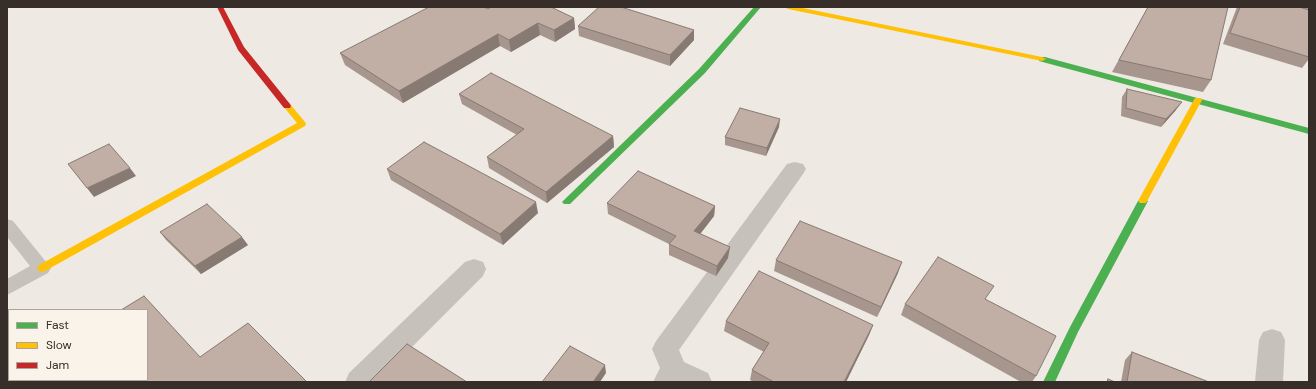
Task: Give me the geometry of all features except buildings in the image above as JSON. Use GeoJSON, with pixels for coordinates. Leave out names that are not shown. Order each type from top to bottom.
{"type":"FeatureCollection","features":[{"type":"Feature","properties":{"kind":"street"},"geometry":{"type":"LineString","coordinates":[[42,268],[302,124],[241,48],[220,7]]}},
{"type":"Feature","properties":{"kind":"street"},"geometry":{"type":"LineString","coordinates":[[567,202],[702,71],[758,7]]}},
{"type":"Feature","properties":{"kind":"street"},"geometry":{"type":"LineString","coordinates":[[788,7],[1057,62],[1309,131]]}},
{"type":"Feature","properties":{"kind":"street"},"geometry":{"type":"LineString","coordinates":[[1049,382],[1074,330],[1198,100]]}},
{"type":"Feature","properties":{"kind":"street"},"geometry":{"type":"LineString","coordinates":[[698,382],[670,376],[665,349],[795,169]]}},
{"type":"Feature","properties":{"kind":"street"},"geometry":{"type":"LineString","coordinates":[[359,382],[474,269]]}},
{"type":"Feature","properties":{"kind":"street"},"geometry":{"type":"LineString","coordinates":[[1269,382],[1272,340]]}},
{"type":"Feature","properties":{"kind":"lane"},"geometry":{"type":"LineString","coordinates":[[7,225],[42,268],[7,288]]}},
{"type":"Feature","properties":{"kind":"traffic: fast"},"geometry":{"type":"LineString","coordinates":[[567,202],[702,71],[758,7]]}},
{"type":"Feature","properties":{"kind":"traffic: fast"},"geometry":{"type":"LineString","coordinates":[[1042,59],[1309,131]]}},
{"type":"Feature","properties":{"kind":"traffic: fast"},"geometry":{"type":"LineString","coordinates":[[1049,382],[1074,330],[1143,201]]}},
{"type":"Feature","properties":{"kind":"traffic: slow"},"geometry":{"type":"LineString","coordinates":[[788,7],[1042,59]]}},
{"type":"Feature","properties":{"kind":"traffic: slow"},"geometry":{"type":"LineString","coordinates":[[1143,201],[1198,100]]}},
{"type":"Feature","properties":{"kind":"traffic: slow"},"geometry":{"type":"LineString","coordinates":[[42,268],[302,124],[287,106]]}},
{"type":"Feature","properties":{"kind":"traffic: jam"},"geometry":{"type":"LineString","coordinates":[[220,7],[241,48],[287,106]]}}]}
